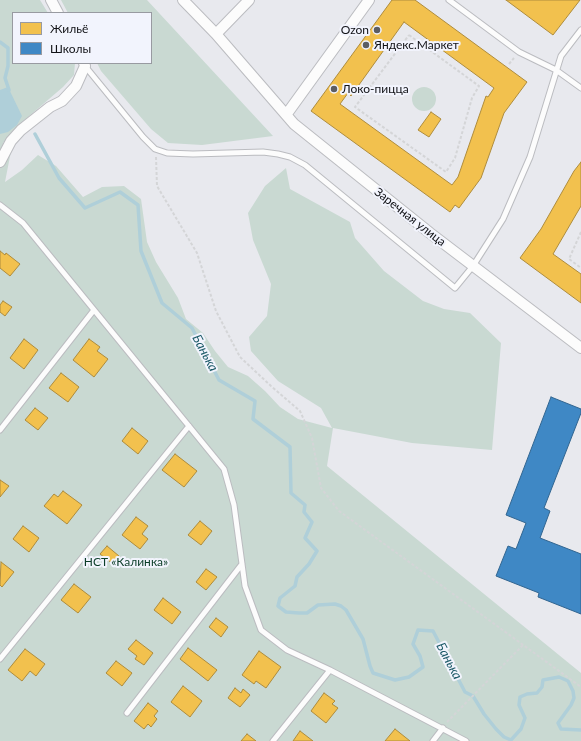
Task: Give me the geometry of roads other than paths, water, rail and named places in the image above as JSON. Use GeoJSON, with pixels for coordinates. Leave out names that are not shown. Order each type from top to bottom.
{"type":"FeatureCollection","features":[{"type":"Feature","properties":{"kind":"street"},"geometry":{"type":"LineString","coordinates":[[51,0],[57,12]]}},
{"type":"Feature","properties":{"kind":"street","name":"Заречная улица"},"geometry":{"type":"LineString","coordinates":[[183,0],[216,34],[249,74],[294,124],[430,233],[581,348]]}},
{"type":"Feature","properties":{"kind":"street"},"geometry":{"type":"LineString","coordinates":[[216,34],[250,0]]}},
{"type":"Feature","properties":{"kind":"street"},"geometry":{"type":"LineString","coordinates":[[286,115],[369,0]]}},
{"type":"Feature","properties":{"kind":"street"},"geometry":{"type":"LineString","coordinates":[[0,162],[3,149],[21,130],[50,107],[62,101],[76,86],[84,65]]}},
{"type":"Feature","properties":{"kind":"lane"},"geometry":{"type":"LineString","coordinates":[[449,0],[519,52],[556,70],[581,88]]}},
{"type":"Feature","properties":{"kind":"lane"},"geometry":{"type":"LineString","coordinates":[[84,65],[143,137],[155,149],[167,154],[262,152],[290,157],[305,165],[455,288],[473,266],[503,219],[530,157],[561,56],[581,30]]}},
{"type":"Feature","properties":{"kind":"lane"},"geometry":{"type":"LineString","coordinates":[[0,205],[23,223],[224,469],[234,505],[245,586],[261,630],[288,650],[330,670],[466,741]]}},
{"type":"Feature","properties":{"kind":"lane"},"geometry":{"type":"LineString","coordinates":[[0,430],[94,310]]}},
{"type":"Feature","properties":{"kind":"lane"},"geometry":{"type":"LineString","coordinates":[[0,659],[189,426]]}},
{"type":"Feature","properties":{"kind":"lane"},"geometry":{"type":"LineString","coordinates":[[127,713],[242,564]]}},
{"type":"Feature","properties":{"kind":"lane"},"geometry":{"type":"LineString","coordinates":[[273,741],[330,670]]}},
{"type":"Feature","properties":{"kind":"lane"},"geometry":{"type":"LineString","coordinates":[[433,741],[443,728]]}},
{"type":"Feature","properties":{"kind":"water"},"geometry":{"type":"Polygon","coordinates":[[[8,87],[22,116],[17,125],[8,132],[0,134],[0,90],[8,87]]]}},
{"type":"Feature","properties":{"kind":"waterway","name":"Банька"},"geometry":{"type":"LineString","coordinates":[[0,42],[8,48],[8,66],[5,78],[9,90]]}},
{"type":"Feature","properties":{"kind":"waterway","name":"Банька"},"geometry":{"type":"LineString","coordinates":[[35,134],[59,178],[85,208],[120,192],[138,205],[141,251],[162,303],[192,328],[219,380],[255,401],[253,419],[290,447],[291,493],[305,505],[304,512],[312,522],[305,538],[317,551],[309,564],[297,577],[295,586],[280,598],[278,606],[286,612],[299,613],[307,613],[318,605],[335,604],[341,606],[346,610],[363,639],[373,673],[395,680],[409,677],[423,667],[420,656],[413,644],[418,630],[433,631],[465,692],[473,696],[484,714],[496,729],[504,737],[511,740],[521,729],[525,718],[519,705],[520,697],[527,694],[537,693],[542,687],[543,680],[559,677],[568,681],[573,691],[574,698],[571,705],[558,723],[561,729],[581,730]]}},
{"type":"Feature","properties":{"kind":"place","name":"Ozon"},"geometry":{"type":"Point","coordinates":[377,30]}},
{"type":"Feature","properties":{"kind":"place","name":"Яндекс.Маркет"},"geometry":{"type":"Point","coordinates":[366,45]}},
{"type":"Feature","properties":{"kind":"place","name":"Локо-пицца"},"geometry":{"type":"Point","coordinates":[334,89]}},
{"type":"Feature","properties":{"kind":"park label","name":"НСТ «Калинка»"},"geometry":{"type":"Point","coordinates":[126,562]}}]}
